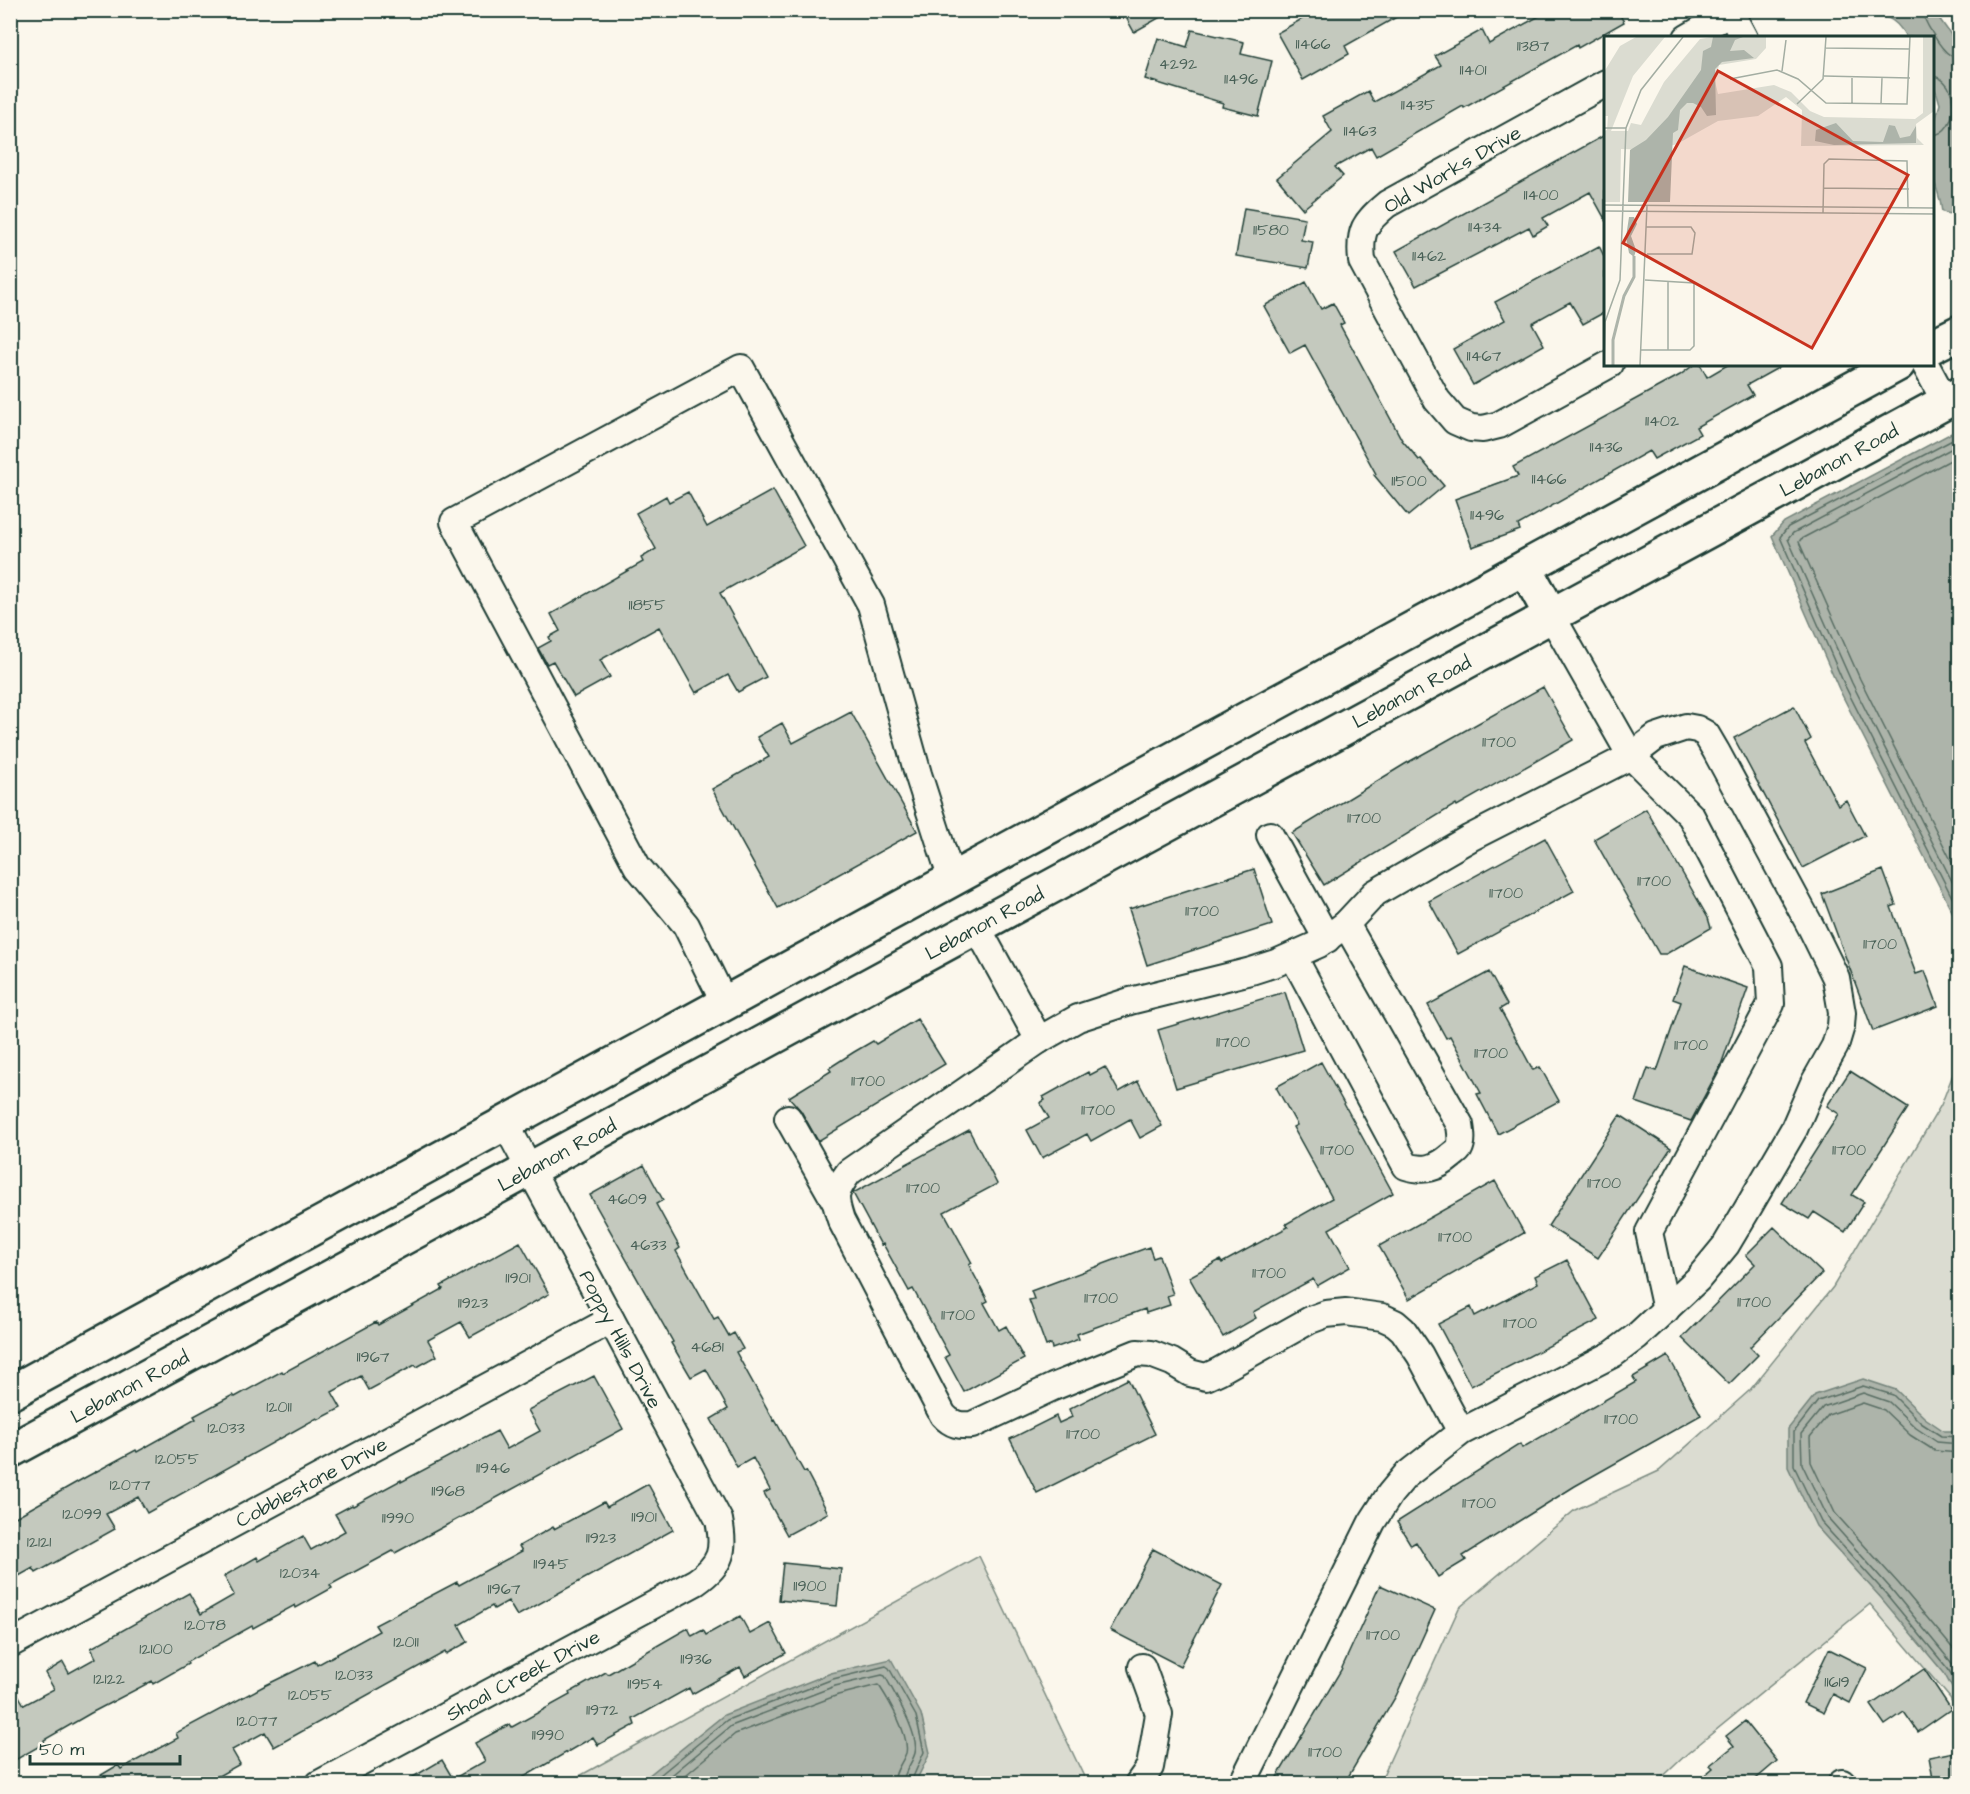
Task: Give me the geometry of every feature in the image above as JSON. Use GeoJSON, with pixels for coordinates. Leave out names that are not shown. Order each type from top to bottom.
{"type":"FeatureCollection","features":[{"type":"Feature","properties":{"kind":"main road"},"geometry":{"type":"LineString","coordinates":[[1934,345],[1959,332]]}},
{"type":"Feature","properties":{"kind":"main road"},"geometry":{"type":"LineString","coordinates":[[10,1393],[1894,366]]}},
{"type":"Feature","properties":{"kind":"main road","name":"Lebanon Road"},"geometry":{"type":"LineString","coordinates":[[10,1451],[1952,398]]}},
{"type":"Feature","properties":{"kind":"main road"},"geometry":{"type":"LineString","coordinates":[[1526,568],[1551,615]]}},
{"type":"Feature","properties":{"kind":"main road"},"geometry":{"type":"LineString","coordinates":[[952,880],[977,927]]}},
{"type":"Feature","properties":{"kind":"street"},"geometry":{"type":"LineString","coordinates":[[1690,36],[1730,12],[1743,36]]}},
{"type":"Feature","properties":{"kind":"street","name":"Old Works Drive"},"geometry":{"type":"LineString","coordinates":[[1604,84],[1387,204],[1369,218],[1360,241],[1362,261],[1437,400],[1455,421],[1471,428],[1483,429],[1499,425],[1606,366]]}},
{"type":"Feature","properties":{"kind":"street"},"geometry":{"type":"LineString","coordinates":[[1927,366],[1952,398]]}},
{"type":"Feature","properties":{"kind":"street"},"geometry":{"type":"LineString","coordinates":[[725,1004],[686,925],[637,866],[454,522],[741,368],[871,605],[918,774],[952,880]]}},
{"type":"Feature","properties":{"kind":"street"},"geometry":{"type":"LineString","coordinates":[[1551,615],[1631,756],[1690,816],[1768,966],[1771,1004],[1649,1232],[1666,1310]]}},
{"type":"Feature","properties":{"kind":"street"},"geometry":{"type":"LineString","coordinates":[[834,1201],[839,1186],[849,1172],[1039,1040],[1078,1018],[1130,1001],[1251,971],[1293,956],[1336,932],[1375,893],[1470,838],[1631,756],[1655,738],[1686,727],[1706,734],[1811,927],[1836,978],[1842,1013],[1835,1046],[1813,1085],[1794,1129],[1748,1208],[1726,1245],[1698,1279],[1666,1310],[1613,1354],[1461,1432],[1405,1476],[1390,1494],[1372,1522],[1242,1784]]}},
{"type":"Feature","properties":{"kind":"street"},"geometry":{"type":"LineString","coordinates":[[1270,835],[1336,932],[1460,1125],[1462,1138],[1459,1149],[1444,1162],[1431,1169],[1406,1166],[1293,956]]}},
{"type":"Feature","properties":{"kind":"street"},"geometry":{"type":"LineString","coordinates":[[977,927],[1039,1040]]}},
{"type":"Feature","properties":{"kind":"street"},"geometry":{"type":"LineString","coordinates":[[788,1118],[834,1201],[841,1220],[943,1415],[950,1423],[961,1426],[972,1425],[1053,1386],[1137,1353],[1151,1354],[1172,1362],[1190,1373],[1206,1377],[1310,1320],[1326,1314],[1346,1312],[1382,1317],[1403,1330],[1423,1360],[1461,1432]]}},
{"type":"Feature","properties":{"kind":"street","name":"Poppy Hills Drive"},"geometry":{"type":"LineString","coordinates":[[505,1124],[719,1520],[722,1538],[719,1559]]}},
{"type":"Feature","properties":{"kind":"street","name":"Cobblestone Drive"},"geometry":{"type":"LineString","coordinates":[[10,1644],[611,1320]]}},
{"type":"Feature","properties":{"kind":"street","name":"Shoal Creek Drive"},"geometry":{"type":"LineString","coordinates":[[319,1784],[696,1582],[710,1572],[719,1559]]}},
{"type":"Feature","properties":{"kind":"street"},"geometry":{"type":"LineString","coordinates":[[1138,1784],[1149,1767],[1159,1714],[1142,1667]]}},
{"type":"Feature","properties":{"kind":"shaded area"},"geometry":{"type":"Polygon","coordinates":[[[1959,1059],[1959,1717],[1950,1698],[1870,1604],[1688,1753],[1656,1783],[1379,1784],[1459,1608],[1575,1510],[1659,1471],[1750,1390],[1833,1287],[1941,1105],[1959,1059]]]}},
{"type":"Feature","properties":{"kind":"shaded area"},"geometry":{"type":"Polygon","coordinates":[[[979,1556],[1087,1783],[565,1784],[979,1556]]]}},
{"type":"Feature","properties":{"kind":"water"},"geometry":{"type":"Polygon","coordinates":[[[1846,11],[1934,11],[1959,46],[1959,216],[1942,212],[1934,180],[1934,124],[1940,104],[1934,87],[1934,36],[1905,36],[1899,26],[1891,20],[1876,16],[1853,15],[1846,11]]]}},
{"type":"Feature","properties":{"kind":"water"},"geometry":{"type":"Polygon","coordinates":[[[1959,429],[1959,925],[1839,689],[1772,536],[1784,522],[1959,429]]]}},
{"type":"Feature","properties":{"kind":"water"},"geometry":{"type":"Polygon","coordinates":[[[1863,1379],[1896,1390],[1925,1418],[1944,1431],[1959,1431],[1959,1701],[1944,1673],[1882,1599],[1816,1526],[1788,1467],[1788,1429],[1815,1395],[1863,1379]]]}},
{"type":"Feature","properties":{"kind":"water"},"geometry":{"type":"Polygon","coordinates":[[[891,1659],[921,1714],[930,1753],[915,1783],[636,1783],[643,1780],[724,1715],[831,1673],[891,1659]]]}},
{"type":"Feature","properties":{"kind":"building"},"geometry":{"type":"Polygon","coordinates":[[[1122,10],[1173,10],[1134,32],[1122,10]]]}},
{"type":"Feature","properties":{"kind":"building"},"geometry":{"type":"Polygon","coordinates":[[[1318,10],[1409,10],[1345,46],[1349,54],[1303,80],[1277,33],[1318,10]]]}},
{"type":"Feature","properties":{"kind":"building"},"geometry":{"type":"Polygon","coordinates":[[[1550,10],[1617,10],[1624,22],[1578,48],[1577,45],[1464,108],[1463,106],[1376,156],[1371,147],[1335,167],[1343,176],[1303,209],[1277,178],[1332,132],[1323,116],[1368,91],[1374,102],[1441,65],[1435,56],[1482,30],[1489,44],[1550,10]]]}},
{"type":"Feature","properties":{"kind":"building"},"geometry":{"type":"Polygon","coordinates":[[[1192,30],[1244,42],[1241,54],[1272,61],[1258,116],[1222,107],[1223,103],[1145,79],[1158,38],[1187,47],[1192,30]]]}},
{"type":"Feature","properties":{"kind":"building"},"geometry":{"type":"Polygon","coordinates":[[[1604,136],[1604,217],[1590,192],[1543,218],[1548,226],[1533,235],[1529,227],[1416,286],[1396,251],[1604,136]]]}},
{"type":"Feature","properties":{"kind":"building"},"geometry":{"type":"Polygon","coordinates":[[[1244,208],[1305,218],[1301,240],[1313,242],[1308,268],[1236,256],[1244,208]]]}},
{"type":"Feature","properties":{"kind":"building"},"geometry":{"type":"Polygon","coordinates":[[[1599,246],[1604,256],[1604,313],[1583,324],[1570,302],[1532,323],[1544,345],[1473,385],[1453,349],[1505,320],[1495,302],[1599,246]]]}},
{"type":"Feature","properties":{"kind":"building"},"geometry":{"type":"Polygon","coordinates":[[[1306,282],[1321,309],[1333,303],[1344,323],[1340,325],[1402,440],[1444,486],[1408,516],[1374,475],[1376,474],[1305,345],[1290,353],[1264,306],[1306,282]]]}},
{"type":"Feature","properties":{"kind":"building"},"geometry":{"type":"Polygon","coordinates":[[[1692,366],[1701,366],[1707,377],[1726,366],[1781,366],[1747,385],[1753,395],[1696,427],[1700,434],[1654,459],[1649,451],[1518,525],[1520,530],[1472,547],[1455,499],[1518,476],[1513,467],[1680,375],[1692,366]]]}},
{"type":"Feature","properties":{"kind":"building"},"geometry":{"type":"Polygon","coordinates":[[[773,490],[804,546],[720,593],[766,677],[738,692],[728,675],[696,693],[659,627],[600,660],[610,677],[574,697],[553,661],[547,664],[538,648],[551,641],[549,637],[560,631],[551,614],[643,562],[641,558],[656,549],[636,513],[666,496],[669,502],[688,492],[707,527],[773,490]]]}},
{"type":"Feature","properties":{"kind":"building"},"geometry":{"type":"Polygon","coordinates":[[[1543,687],[1573,740],[1457,806],[1456,804],[1324,885],[1292,833],[1405,764],[1543,687]]]}},
{"type":"Feature","properties":{"kind":"building"},"geometry":{"type":"Polygon","coordinates":[[[1794,706],[1811,739],[1805,743],[1838,805],[1846,800],[1865,836],[1803,868],[1734,738],[1794,706]]]}},
{"type":"Feature","properties":{"kind":"building"},"geometry":{"type":"Polygon","coordinates":[[[851,712],[917,831],[778,908],[712,789],[769,757],[757,737],[782,723],[793,743],[851,712]]]}},
{"type":"Feature","properties":{"kind":"building"},"geometry":{"type":"Polygon","coordinates":[[[1646,809],[1708,918],[1711,928],[1666,954],[1659,954],[1594,839],[1646,809]]]}},
{"type":"Feature","properties":{"kind":"building"},"geometry":{"type":"Polygon","coordinates":[[[1545,838],[1574,891],[1458,954],[1429,901],[1545,838]]]}},
{"type":"Feature","properties":{"kind":"building"},"geometry":{"type":"Polygon","coordinates":[[[1254,869],[1272,925],[1147,965],[1129,909],[1254,869]]]}},
{"type":"Feature","properties":{"kind":"building"},"geometry":{"type":"Polygon","coordinates":[[[1883,870],[1896,905],[1891,907],[1916,974],[1925,971],[1938,1006],[1873,1031],[1822,894],[1883,870]]]}},
{"type":"Feature","properties":{"kind":"building"},"geometry":{"type":"Polygon","coordinates":[[[1685,966],[1748,988],[1721,1065],[1691,1121],[1636,1102],[1648,1068],[1657,1071],[1681,1002],[1673,999],[1685,966]]]}},
{"type":"Feature","properties":{"kind":"building"},"geometry":{"type":"Polygon","coordinates":[[[1489,972],[1507,1005],[1500,1009],[1533,1070],[1540,1067],[1559,1101],[1498,1134],[1477,1094],[1481,1093],[1450,1036],[1446,1038],[1428,1005],[1489,972]]]}},
{"type":"Feature","properties":{"kind":"building"},"geometry":{"type":"Polygon","coordinates":[[[1285,992],[1303,1050],[1176,1088],[1158,1030],[1285,992]]]}},
{"type":"Feature","properties":{"kind":"building"},"geometry":{"type":"Polygon","coordinates":[[[917,1019],[945,1064],[818,1141],[801,1111],[789,1097],[831,1071],[829,1068],[854,1052],[873,1041],[876,1044],[917,1019]]]}},
{"type":"Feature","properties":{"kind":"building"},"geometry":{"type":"Polygon","coordinates":[[[1321,1062],[1393,1193],[1329,1229],[1350,1267],[1317,1286],[1313,1279],[1253,1312],[1256,1318],[1223,1337],[1189,1277],[1220,1260],[1222,1263],[1288,1227],[1286,1224],[1332,1198],[1293,1127],[1297,1125],[1276,1087],[1321,1062]]]}},
{"type":"Feature","properties":{"kind":"building"},"geometry":{"type":"Polygon","coordinates":[[[1105,1067],[1119,1092],[1138,1081],[1162,1126],[1140,1138],[1130,1119],[1091,1141],[1087,1134],[1042,1158],[1027,1130],[1049,1118],[1040,1103],[1045,1100],[1043,1097],[1088,1072],[1090,1075],[1105,1067]]]}},
{"type":"Feature","properties":{"kind":"building"},"geometry":{"type":"Polygon","coordinates":[[[1850,1071],[1908,1108],[1852,1195],[1864,1202],[1845,1232],[1814,1212],[1809,1219],[1782,1203],[1839,1114],[1827,1106],[1850,1071]]]}},
{"type":"Feature","properties":{"kind":"building"},"geometry":{"type":"Polygon","coordinates":[[[1620,1115],[1671,1148],[1598,1258],[1548,1226],[1620,1115]]]}},
{"type":"Feature","properties":{"kind":"building"},"geometry":{"type":"Polygon","coordinates":[[[969,1130],[997,1184],[944,1212],[972,1263],[969,1265],[988,1301],[984,1303],[999,1330],[1006,1326],[1024,1359],[964,1392],[945,1357],[949,1355],[913,1289],[909,1291],[853,1193],[969,1130]]]}},
{"type":"Feature","properties":{"kind":"building"},"geometry":{"type":"Polygon","coordinates":[[[644,1165],[663,1200],[656,1204],[680,1248],[676,1251],[714,1319],[718,1317],[729,1336],[734,1333],[743,1349],[736,1352],[828,1513],[787,1535],[764,1493],[770,1490],[753,1458],[737,1467],[711,1419],[728,1409],[706,1369],[691,1377],[590,1195],[644,1165]]]}},
{"type":"Feature","properties":{"kind":"building"},"geometry":{"type":"Polygon","coordinates":[[[1495,1181],[1524,1233],[1409,1299],[1379,1246],[1495,1181]]]}},
{"type":"Feature","properties":{"kind":"building"},"geometry":{"type":"Polygon","coordinates":[[[1774,1227],[1822,1273],[1750,1347],[1758,1355],[1729,1384],[1682,1338],[1755,1264],[1746,1255],[1774,1227]]]}},
{"type":"Feature","properties":{"kind":"building"},"geometry":{"type":"Polygon","coordinates":[[[520,1242],[549,1294],[470,1337],[461,1322],[428,1340],[437,1356],[369,1390],[361,1376],[332,1392],[341,1408],[318,1420],[317,1418],[147,1513],[138,1497],[106,1514],[115,1529],[36,1573],[33,1568],[10,1581],[10,1520],[196,1419],[194,1416],[233,1395],[235,1397],[282,1371],[283,1373],[376,1322],[378,1325],[443,1289],[441,1286],[520,1242]]]}},
{"type":"Feature","properties":{"kind":"building"},"geometry":{"type":"Polygon","coordinates":[[[1149,1247],[1153,1258],[1159,1256],[1173,1294],[1167,1296],[1170,1305],[1146,1313],[1145,1309],[1077,1334],[1079,1339],[1052,1349],[1051,1344],[1046,1346],[1029,1300],[1034,1299],[1031,1291],[1149,1247]]]}},
{"type":"Feature","properties":{"kind":"building"},"geometry":{"type":"Polygon","coordinates":[[[1567,1260],[1599,1320],[1471,1386],[1438,1324],[1471,1307],[1475,1316],[1538,1283],[1535,1276],[1567,1260]]]}},
{"type":"Feature","properties":{"kind":"building"},"geometry":{"type":"Polygon","coordinates":[[[1668,1356],[1701,1415],[1575,1486],[1463,1556],[1466,1560],[1438,1577],[1416,1542],[1411,1545],[1397,1522],[1520,1444],[1522,1448],[1636,1382],[1633,1377],[1668,1356]]]}},
{"type":"Feature","properties":{"kind":"building"},"geometry":{"type":"Polygon","coordinates":[[[594,1376],[623,1429],[395,1553],[393,1551],[330,1585],[332,1588],[296,1608],[295,1605],[253,1628],[252,1626],[153,1684],[152,1681],[91,1713],[10,1763],[10,1680],[24,1705],[54,1689],[45,1673],[63,1662],[69,1673],[96,1658],[91,1648],[189,1593],[201,1614],[234,1595],[224,1576],[257,1557],[259,1561],[303,1536],[311,1550],[345,1531],[335,1514],[497,1431],[507,1449],[540,1431],[528,1410],[594,1376]]]}},
{"type":"Feature","properties":{"kind":"building"},"geometry":{"type":"Polygon","coordinates":[[[1128,1379],[1155,1434],[1037,1493],[1010,1439],[1056,1416],[1059,1423],[1072,1417],[1069,1409],[1128,1379]]]}},
{"type":"Feature","properties":{"kind":"building"},"geometry":{"type":"Polygon","coordinates":[[[648,1484],[673,1530],[517,1616],[508,1601],[494,1609],[492,1606],[459,1625],[468,1642],[446,1654],[445,1652],[274,1747],[265,1732],[232,1750],[240,1764],[204,1784],[86,1784],[118,1765],[121,1769],[178,1738],[176,1733],[264,1686],[315,1661],[317,1665],[379,1631],[375,1625],[457,1582],[459,1585],[522,1551],[519,1546],[553,1527],[554,1529],[604,1502],[607,1507],[648,1484]]]}},
{"type":"Feature","properties":{"kind":"building"},"geometry":{"type":"Polygon","coordinates":[[[1153,1549],[1222,1585],[1180,1666],[1110,1630],[1153,1549]]]}},
{"type":"Feature","properties":{"kind":"building"},"geometry":{"type":"Polygon","coordinates":[[[783,1563],[841,1569],[837,1606],[779,1600],[783,1563]]]}},
{"type":"Feature","properties":{"kind":"building"},"geometry":{"type":"Polygon","coordinates":[[[1380,1585],[1435,1610],[1396,1696],[1344,1784],[1273,1784],[1341,1670],[1380,1585]]]}},
{"type":"Feature","properties":{"kind":"building"},"geometry":{"type":"Polygon","coordinates":[[[740,1616],[750,1634],[770,1623],[786,1653],[745,1676],[740,1667],[692,1694],[689,1688],[633,1719],[635,1725],[598,1745],[593,1737],[512,1784],[401,1784],[442,1760],[453,1779],[485,1761],[475,1743],[510,1724],[512,1727],[606,1672],[608,1674],[688,1628],[692,1636],[703,1630],[706,1635],[740,1616]]]}},
{"type":"Feature","properties":{"kind":"building"},"geometry":{"type":"Polygon","coordinates":[[[1829,1649],[1867,1668],[1850,1703],[1833,1694],[1824,1713],[1803,1703],[1829,1649]]]}},
{"type":"Feature","properties":{"kind":"building"},"geometry":{"type":"Polygon","coordinates":[[[1924,1669],[1951,1709],[1918,1732],[1904,1712],[1885,1725],[1871,1705],[1924,1669]]]}},
{"type":"Feature","properties":{"kind":"building"},"geometry":{"type":"Polygon","coordinates":[[[1745,1721],[1777,1761],[1750,1784],[1694,1784],[1713,1768],[1710,1765],[1734,1746],[1726,1736],[1745,1721]]]}},
{"type":"Feature","properties":{"kind":"building"},"geometry":{"type":"Polygon","coordinates":[[[1959,1751],[1959,1784],[1934,1784],[1929,1757],[1959,1751]]]}}]}
